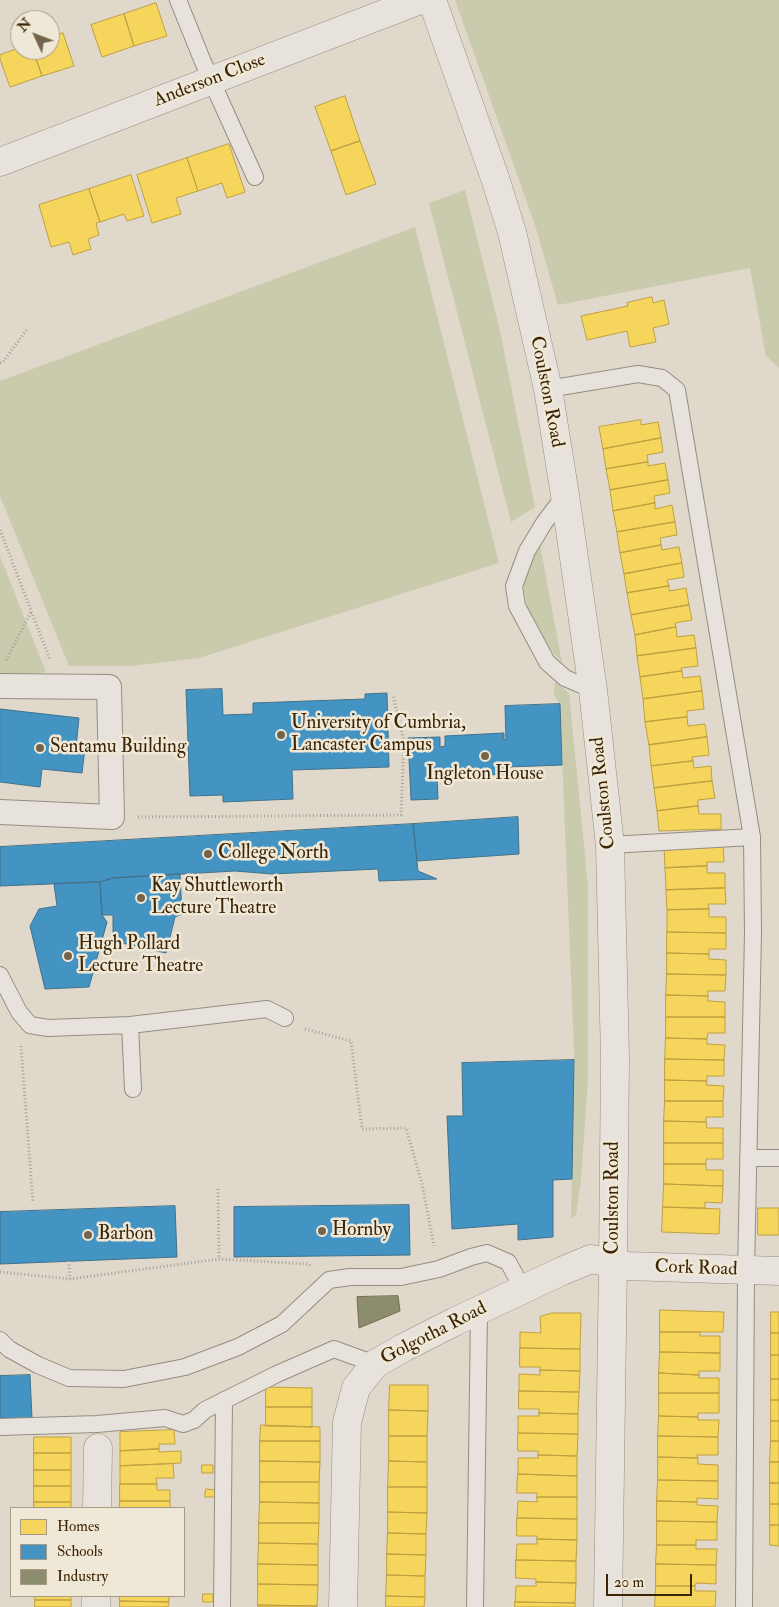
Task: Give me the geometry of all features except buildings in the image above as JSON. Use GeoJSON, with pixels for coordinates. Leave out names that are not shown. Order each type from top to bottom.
{"type":"FeatureCollection","features":[{"type":"Feature","properties":{"kind":"street","name":"Anderson Close"},"geometry":{"type":"LineString","coordinates":[[0,162],[420,0]]}},
{"type":"Feature","properties":{"kind":"street","name":"Coulston Road"},"geometry":{"type":"LineString","coordinates":[[432,0],[509,223],[548,389],[593,690],[610,845],[615,1059],[614,1262],[608,1607]]}},
{"type":"Feature","properties":{"kind":"street"},"geometry":{"type":"LineString","coordinates":[[0,812],[112,817],[109,687],[61,686],[2,675]]}},
{"type":"Feature","properties":{"kind":"street","name":"Golgotha Road"},"geometry":{"type":"LineString","coordinates":[[343,1607],[347,1422],[356,1388],[375,1364],[454,1322],[590,1259],[614,1262]]}},
{"type":"Feature","properties":{"kind":"street","name":"Cork Road"},"geometry":{"type":"LineString","coordinates":[[614,1262],[627,1266],[779,1271]]}},
{"type":"Feature","properties":{"kind":"street"},"geometry":{"type":"LineString","coordinates":[[97,1507],[98,1448]]}},
{"type":"Feature","properties":{"kind":"lane"},"geometry":{"type":"LineString","coordinates":[[178,0],[211,81],[255,177]]}},
{"type":"Feature","properties":{"kind":"lane"},"geometry":{"type":"LineString","coordinates":[[548,389],[638,374],[662,378],[677,390],[752,837],[753,933],[746,1271],[744,1607]]}},
{"type":"Feature","properties":{"kind":"lane"},"geometry":{"type":"LineString","coordinates":[[565,494],[527,551],[514,586],[517,606],[547,662],[565,678],[593,690]]}},
{"type":"Feature","properties":{"kind":"lane"},"geometry":{"type":"LineString","coordinates":[[610,845],[752,837]]}},
{"type":"Feature","properties":{"kind":"lane"},"geometry":{"type":"LineString","coordinates":[[0,975],[19,1012],[30,1025],[48,1028],[130,1025],[267,1009],[285,1018]]}},
{"type":"Feature","properties":{"kind":"lane"},"geometry":{"type":"LineString","coordinates":[[130,1025],[133,1089]]}},
{"type":"Feature","properties":{"kind":"lane"},"geometry":{"type":"LineString","coordinates":[[748,1158],[779,1158]]}},
{"type":"Feature","properties":{"kind":"lane"},"geometry":{"type":"LineString","coordinates":[[0,1340],[9,1349],[38,1365],[69,1378],[124,1379],[185,1367],[238,1347],[282,1324],[330,1280],[401,1277],[439,1269],[487,1253],[508,1262],[523,1289]]}},
{"type":"Feature","properties":{"kind":"lane"},"geometry":{"type":"LineString","coordinates":[[475,1607],[479,1310]]}},
{"type":"Feature","properties":{"kind":"lane"},"geometry":{"type":"LineString","coordinates":[[0,1427],[98,1424],[165,1418],[183,1424],[194,1420],[205,1410],[224,1400],[334,1349],[375,1364]]}},
{"type":"Feature","properties":{"kind":"lane"},"geometry":{"type":"LineString","coordinates":[[222,1607],[224,1400]]}},
{"type":"Feature","properties":{"kind":"path"},"geometry":{"type":"LineString","coordinates":[[1,363],[28,328]]}},
{"type":"Feature","properties":{"kind":"path"},"geometry":{"type":"LineString","coordinates":[[0,356],[1,363]]}},
{"type":"Feature","properties":{"kind":"path"},"geometry":{"type":"LineString","coordinates":[[0,530],[2,542],[61,686]]}},
{"type":"Feature","properties":{"kind":"path"},"geometry":{"type":"LineString","coordinates":[[2,675],[31,611]]}},
{"type":"Feature","properties":{"kind":"path"},"geometry":{"type":"LineString","coordinates":[[112,817],[401,815],[404,742],[393,695]]}},
{"type":"Feature","properties":{"kind":"path"},"geometry":{"type":"LineString","coordinates":[[19,1012],[33,1203]]}},
{"type":"Feature","properties":{"kind":"path"},"geometry":{"type":"LineString","coordinates":[[308,1030],[351,1041],[362,1129],[406,1128],[422,1184],[439,1269]]}},
{"type":"Feature","properties":{"kind":"path"},"geometry":{"type":"LineString","coordinates":[[218,1189],[219,1259]]}},
{"type":"Feature","properties":{"kind":"path"},"geometry":{"type":"LineString","coordinates":[[0,1272],[70,1279],[219,1259],[308,1264],[330,1280]]}},
{"type":"Feature","properties":{"kind":"path"},"geometry":{"type":"LineString","coordinates":[[70,1261],[70,1279]]}},
{"type":"Feature","properties":{"kind":"green space"},"geometry":{"type":"Polygon","coordinates":[[[455,0],[779,0],[779,368],[766,356],[750,268],[558,305],[535,225],[455,0]]]}},
{"type":"Feature","properties":{"kind":"green space"},"geometry":{"type":"Polygon","coordinates":[[[465,190],[500,331],[535,507],[511,522],[429,203],[465,190]]]}},
{"type":"Feature","properties":{"kind":"green space"},"geometry":{"type":"Polygon","coordinates":[[[415,227],[499,563],[199,658],[131,666],[69,666],[0,496],[0,381],[415,227]]]}},
{"type":"Feature","properties":{"kind":"green space"},"geometry":{"type":"Polygon","coordinates":[[[539,539],[562,663],[538,634],[528,611],[523,584],[539,539]]]}},
{"type":"Feature","properties":{"kind":"green space"},"geometry":{"type":"Polygon","coordinates":[[[0,556],[46,672],[0,678],[0,556]]]}},
{"type":"Feature","properties":{"kind":"green space"},"geometry":{"type":"Polygon","coordinates":[[[555,681],[569,693],[588,886],[588,1080],[581,1180],[576,1215],[571,1219],[574,1052],[560,705],[554,695],[555,681]]]}},
{"type":"Feature","properties":{"kind":"place","name":"University of Cumbria, Lancaster Campus"},"geometry":{"type":"Point","coordinates":[281,735]}},
{"type":"Feature","properties":{"kind":"place","name":"Sentamu Building"},"geometry":{"type":"Point","coordinates":[40,748]}},
{"type":"Feature","properties":{"kind":"place","name":"Ingleton House"},"geometry":{"type":"Point","coordinates":[485,756]}},
{"type":"Feature","properties":{"kind":"place","name":"College North"},"geometry":{"type":"Point","coordinates":[208,854]}},
{"type":"Feature","properties":{"kind":"place","name":"Kay Shuttleworth Lecture Theatre"},"geometry":{"type":"Point","coordinates":[141,898]}},
{"type":"Feature","properties":{"kind":"place","name":"Hugh Pollard Lecture Theatre"},"geometry":{"type":"Point","coordinates":[68,956]}},
{"type":"Feature","properties":{"kind":"place","name":"Hornby"},"geometry":{"type":"Point","coordinates":[322,1231]}},
{"type":"Feature","properties":{"kind":"place","name":"Barbon"},"geometry":{"type":"Point","coordinates":[88,1235]}}]}
